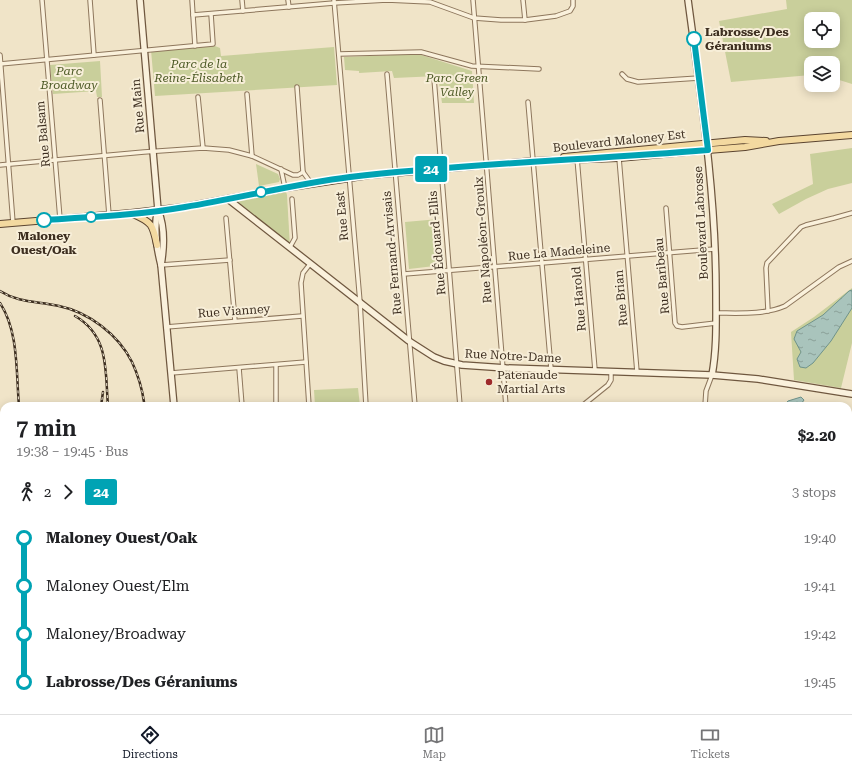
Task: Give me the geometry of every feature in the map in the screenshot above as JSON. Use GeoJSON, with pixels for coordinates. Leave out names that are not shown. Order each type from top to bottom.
{"type":"FeatureCollection","features":[{"type":"Feature","properties":{"kind":"main road","name":"Boulevard Maloney Est"},"geometry":{"type":"LineString","coordinates":[[0,224],[131,214],[184,207],[311,183],[441,168],[618,154],[708,150],[745,147],[779,141],[852,135]]}},
{"type":"Feature","properties":{"kind":"main road","name":"Boulevard Maloney Est"},"geometry":{"type":"LineString","coordinates":[[618,154],[707,143],[745,140],[779,141]]}},
{"type":"Feature","properties":{"kind":"main road"},"geometry":{"type":"LineString","coordinates":[[131,214],[150,223],[155,234],[157,245]]}},
{"type":"Feature","properties":{"kind":"street","name":"Rue Balsam"},"geometry":{"type":"LineString","coordinates":[[42,0],[60,219]]}},
{"type":"Feature","properties":{"kind":"street"},"geometry":{"type":"LineString","coordinates":[[90,0],[94,55]]}},
{"type":"Feature","properties":{"kind":"street","name":"Rue Main"},"geometry":{"type":"LineString","coordinates":[[140,0],[158,210],[161,218],[163,252],[161,265]]}},
{"type":"Feature","properties":{"kind":"street"},"geometry":{"type":"LineString","coordinates":[[192,0],[195,46]]}},
{"type":"Feature","properties":{"kind":"street"},"geometry":{"type":"LineString","coordinates":[[242,0],[243,11]]}},
{"type":"Feature","properties":{"kind":"street"},"geometry":{"type":"LineString","coordinates":[[288,0],[289,7]]}},
{"type":"Feature","properties":{"kind":"street"},"geometry":{"type":"LineString","coordinates":[[193,15],[334,2],[387,0],[430,2],[474,18],[525,20],[556,16],[570,11],[573,6],[573,0]]}},
{"type":"Feature","properties":{"kind":"street","name":"Rue Napoléon-Groulx"},"geometry":{"type":"LineString","coordinates":[[473,0],[506,402]]}},
{"type":"Feature","properties":{"kind":"street"},"geometry":{"type":"LineString","coordinates":[[523,0],[525,20]]}},
{"type":"Feature","properties":{"kind":"street","name":"Boulevard Labrosse"},"geometry":{"type":"LineString","coordinates":[[688,0],[708,150],[715,249],[716,323],[712,375]]}},
{"type":"Feature","properties":{"kind":"street","name":"Rue East"},"geometry":{"type":"LineString","coordinates":[[334,2],[360,302],[366,402]]}},
{"type":"Feature","properties":{"kind":"street"},"geometry":{"type":"LineString","coordinates":[[0,64],[213,44],[211,14]]}},
{"type":"Feature","properties":{"kind":"street"},"geometry":{"type":"LineString","coordinates":[[339,54],[421,52],[472,66],[539,69]]}},
{"type":"Feature","properties":{"kind":"street"},"geometry":{"type":"LineString","coordinates":[[0,55],[10,164],[13,223]]}},
{"type":"Feature","properties":{"kind":"street","name":"Rue Fernand-Arvisais"},"geometry":{"type":"LineString","coordinates":[[387,74],[415,402]]}},
{"type":"Feature","properties":{"kind":"street"},"geometry":{"type":"LineString","coordinates":[[622,74],[627,79],[638,82],[699,78]]}},
{"type":"Feature","properties":{"kind":"street","name":"Rue Édouard-Ellis"},"geometry":{"type":"LineString","coordinates":[[434,78],[460,402]]}},
{"type":"Feature","properties":{"kind":"street"},"geometry":{"type":"LineString","coordinates":[[297,87],[303,172],[311,183]]}},
{"type":"Feature","properties":{"kind":"street"},"geometry":{"type":"LineString","coordinates":[[247,94],[252,156]]}},
{"type":"Feature","properties":{"kind":"street"},"geometry":{"type":"LineString","coordinates":[[198,97],[203,148]]}},
{"type":"Feature","properties":{"kind":"street"},"geometry":{"type":"LineString","coordinates":[[100,100],[109,215]]}},
{"type":"Feature","properties":{"kind":"street"},"geometry":{"type":"LineString","coordinates":[[528,102],[551,369]]}},
{"type":"Feature","properties":{"kind":"street"},"geometry":{"type":"LineString","coordinates":[[0,166],[203,148],[229,150],[252,156],[293,175],[298,175],[303,172]]}},
{"type":"Feature","properties":{"kind":"street","name":"Rue Brian"},"geometry":{"type":"LineString","coordinates":[[618,154],[637,372]]}},
{"type":"Feature","properties":{"kind":"street","name":"Rue Harold"},"geometry":{"type":"LineString","coordinates":[[577,157],[595,370]]}},
{"type":"Feature","properties":{"kind":"street"},"geometry":{"type":"LineString","coordinates":[[281,169],[285,188]]}},
{"type":"Feature","properties":{"kind":"street","name":"Rue Notre-Dame"},"geometry":{"type":"LineString","coordinates":[[228,199],[409,341],[434,357],[457,364],[503,368],[712,375],[758,379],[852,394]]}},
{"type":"Feature","properties":{"kind":"street"},"geometry":{"type":"LineString","coordinates":[[290,247],[295,238],[292,199]]}},
{"type":"Feature","properties":{"kind":"street","name":"Rue Baribeau"},"geometry":{"type":"LineString","coordinates":[[666,208],[675,324],[682,327],[716,323]]}},
{"type":"Feature","properties":{"kind":"street","name":"Rue Main"},"geometry":{"type":"LineString","coordinates":[[158,210],[156,218],[157,245],[161,265],[174,402]]}},
{"type":"Feature","properties":{"kind":"street"},"geometry":{"type":"LineString","coordinates":[[768,311],[766,268],[770,260],[801,227],[852,213]]}},
{"type":"Feature","properties":{"kind":"street"},"geometry":{"type":"LineString","coordinates":[[226,218],[235,321]]}},
{"type":"Feature","properties":{"kind":"street","name":"Rue La Madeleine"},"geometry":{"type":"LineString","coordinates":[[404,274],[715,249]]}},
{"type":"Feature","properties":{"kind":"street"},"geometry":{"type":"LineString","coordinates":[[161,265],[230,260]]}},
{"type":"Feature","properties":{"kind":"street"},"geometry":{"type":"LineString","coordinates":[[716,313],[768,311],[785,306],[839,266],[852,261]]}},
{"type":"Feature","properties":{"kind":"street"},"geometry":{"type":"LineString","coordinates":[[309,402],[302,316],[301,279],[305,269],[310,264]]}},
{"type":"Feature","properties":{"kind":"street","name":"Rue Vianney"},"geometry":{"type":"LineString","coordinates":[[166,326],[302,316]]}},
{"type":"Feature","properties":{"kind":"street"},"geometry":{"type":"LineString","coordinates":[[171,373],[306,362]]}},
{"type":"Feature","properties":{"kind":"street"},"geometry":{"type":"LineString","coordinates":[[276,365],[276,402]]}},
{"type":"Feature","properties":{"kind":"street"},"geometry":{"type":"LineString","coordinates":[[239,368],[242,402]]}},
{"type":"Feature","properties":{"kind":"street"},"geometry":{"type":"LineString","coordinates":[[587,402],[608,385],[611,380],[612,371]]}},
{"type":"Feature","properties":{"kind":"street"},"geometry":{"type":"LineString","coordinates":[[705,402],[706,391],[712,375]]}},
{"type":"Feature","properties":{"kind":"green space"},"geometry":{"type":"Polygon","coordinates":[[[786,0],[852,0],[852,84],[840,80],[840,56],[804,56],[804,76],[731,82],[719,21],[787,9],[786,0]]]}},
{"type":"Feature","properties":{"kind":"green space","name":"Parc de la Reine-Élisabeth"},"geometry":{"type":"Polygon","coordinates":[[[215,46],[220,48],[221,56],[334,47],[337,85],[155,96],[151,50],[215,46]]]}},
{"type":"Feature","properties":{"kind":"green space","name":"Parc Green Valley"},"geometry":{"type":"Polygon","coordinates":[[[418,54],[472,71],[474,103],[442,103],[438,76],[394,78],[392,71],[359,73],[359,71],[345,70],[344,57],[418,54]]]}},
{"type":"Feature","properties":{"kind":"green space","name":"Parc Broadway"},"geometry":{"type":"Polygon","coordinates":[[[100,61],[102,97],[97,97],[96,91],[53,94],[50,65],[100,61]]]}},
{"type":"Feature","properties":{"kind":"green space"},"geometry":{"type":"Polygon","coordinates":[[[852,148],[852,183],[828,189],[779,214],[772,204],[813,184],[810,154],[852,148]]]}},
{"type":"Feature","properties":{"kind":"green space"},"geometry":{"type":"Polygon","coordinates":[[[256,164],[278,174],[280,179],[279,182],[259,186],[256,164]]]}},
{"type":"Feature","properties":{"kind":"green space"},"geometry":{"type":"Polygon","coordinates":[[[285,188],[287,195],[290,247],[228,199],[285,188]]]}},
{"type":"Feature","properties":{"kind":"green space"},"geometry":{"type":"Polygon","coordinates":[[[439,219],[443,265],[409,269],[405,222],[439,219]]]}},
{"type":"Feature","properties":{"kind":"green space"},"geometry":{"type":"Polygon","coordinates":[[[852,288],[852,343],[841,388],[794,380],[791,332],[814,317],[852,288]]]}},
{"type":"Feature","properties":{"kind":"green space"},"geometry":{"type":"Polygon","coordinates":[[[358,388],[360,402],[315,402],[314,390],[358,388]]]}},
{"type":"Feature","properties":{"kind":"water"},"geometry":{"type":"Polygon","coordinates":[[[852,290],[852,308],[831,341],[813,363],[806,368],[800,367],[797,359],[801,352],[794,339],[797,331],[823,315],[849,291],[852,290]]]}},
{"type":"Feature","properties":{"kind":"water"},"geometry":{"type":"Polygon","coordinates":[[[801,397],[804,400],[803,402],[787,402],[801,397]]]}},
{"type":"Feature","properties":{"kind":"railway"},"geometry":{"type":"LineString","coordinates":[[0,291],[21,300],[51,304],[70,309],[81,313],[101,326],[119,342],[132,362],[140,382],[144,402]]}},
{"type":"Feature","properties":{"kind":"railway"},"geometry":{"type":"LineString","coordinates":[[0,303],[11,327],[14,340],[19,402]]}},
{"type":"Feature","properties":{"kind":"railway"},"geometry":{"type":"LineString","coordinates":[[75,316],[86,324],[100,344],[104,356],[108,402]]}},
{"type":"Feature","properties":{"kind":"railway"},"geometry":{"type":"LineString","coordinates":[[102,402],[103,392]]}},
{"type":"Feature","properties":{"kind":"bus line","name":"24"},"geometry":{"type":"LineString","coordinates":[[44,220],[131,214],[184,207],[285,188],[370,175],[519,162],[619,158],[708,150],[694,39]]}},
{"type":"Feature","properties":{"kind":"place","name":"Labrosse/Des Géraniums"},"geometry":{"type":"Point","coordinates":[694,39]}},
{"type":"Feature","properties":{"kind":"place","name":"Maloney Ouest/Oak"},"geometry":{"type":"Point","coordinates":[44,220]}},
{"type":"Feature","properties":{"kind":"place","name":"Patenaude Martial Arts"},"geometry":{"type":"Point","coordinates":[489,382]}}]}
